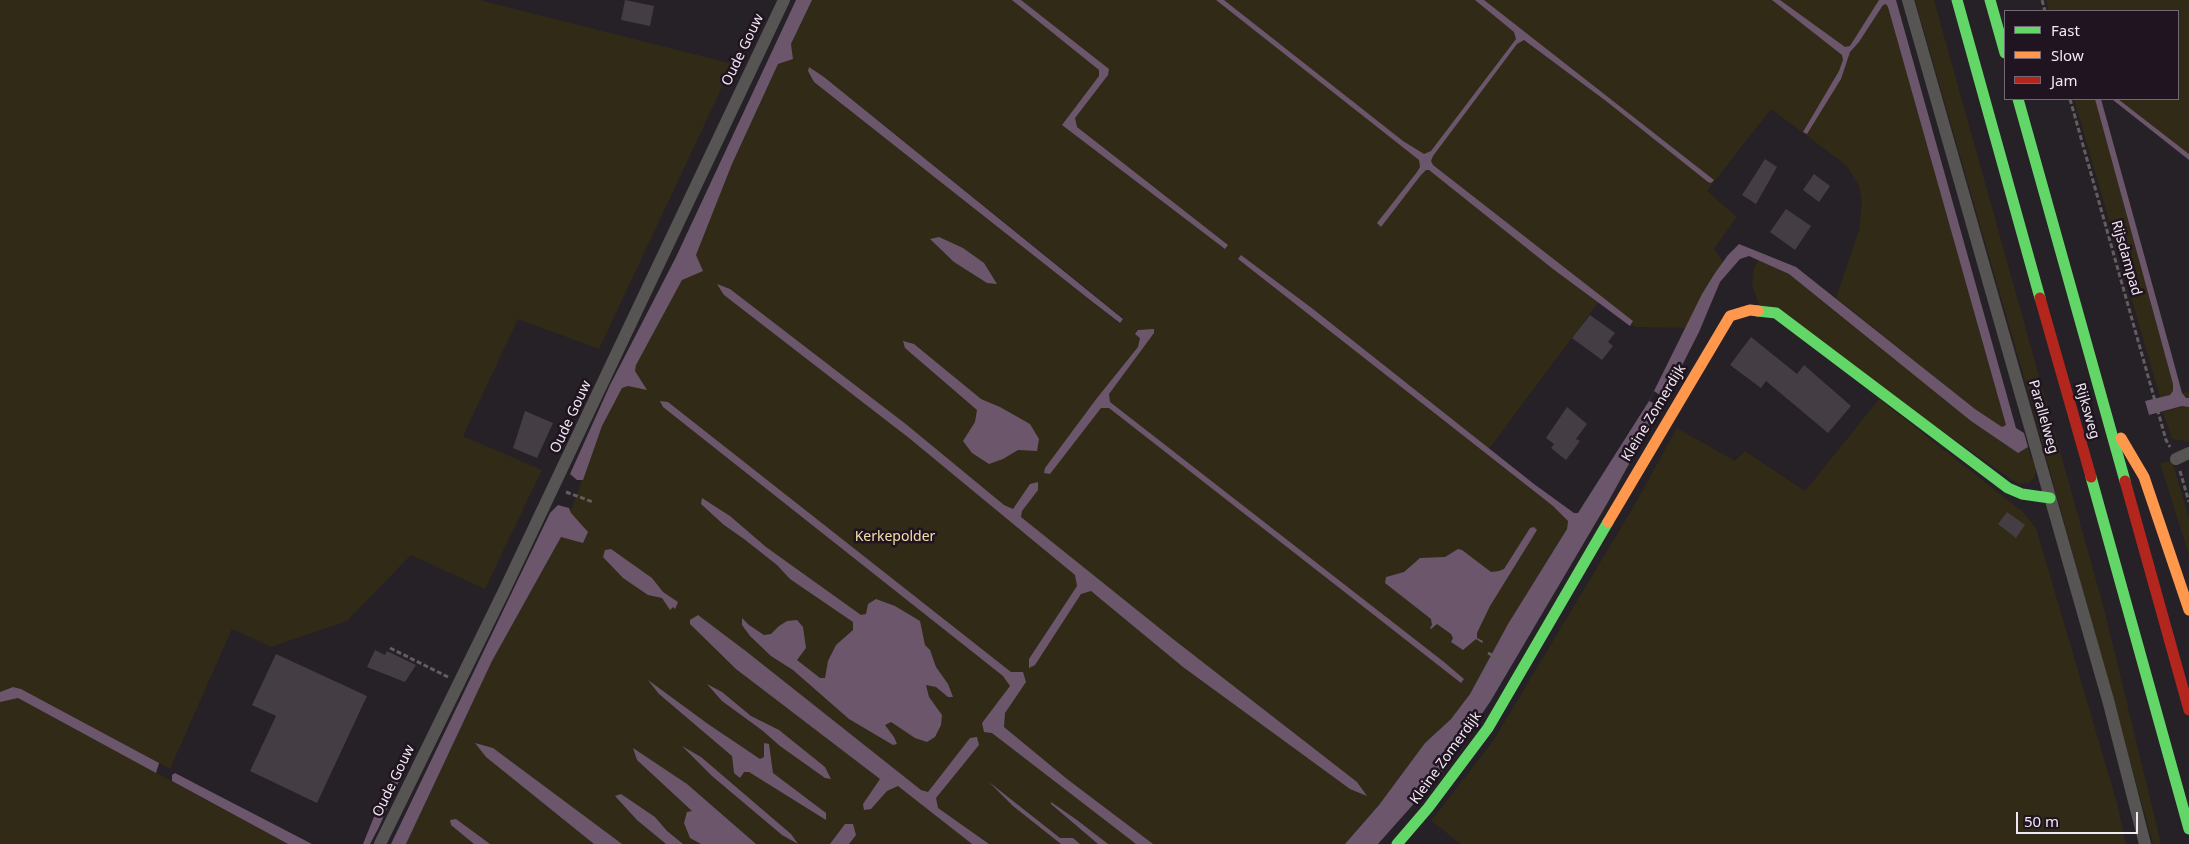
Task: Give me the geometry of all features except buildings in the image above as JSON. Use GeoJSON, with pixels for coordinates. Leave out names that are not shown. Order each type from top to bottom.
{"type":"FeatureCollection","features":[{"type":"Feature","properties":{"kind":"main road","name":"Rijksweg"},"geometry":{"type":"LineString","coordinates":[[1957,0],[2189,829]]}},
{"type":"Feature","properties":{"kind":"main road"},"geometry":{"type":"LineString","coordinates":[[1990,0],[2004,49]]}},
{"type":"Feature","properties":{"kind":"main road","name":"Rijksweg"},"geometry":{"type":"LineString","coordinates":[[2018,100],[2189,710]]}},
{"type":"Feature","properties":{"kind":"main road","name":"Kleine Zomerdijk"},"geometry":{"type":"LineString","coordinates":[[1397,844],[1428,808],[1488,728],[1730,316],[1750,310],[1776,313],[2008,488],[2022,494],[2050,498]]}},
{"type":"Feature","properties":{"kind":"main road"},"geometry":{"type":"LineString","coordinates":[[2106,414],[2144,477],[2189,610]]}},
{"type":"Feature","properties":{"kind":"street","name":"Oude Gouw"},"geometry":{"type":"LineString","coordinates":[[380,844],[509,582],[784,0]]}},
{"type":"Feature","properties":{"kind":"street","name":"Parallelweg"},"geometry":{"type":"LineString","coordinates":[[1908,0],[2108,700],[2145,844]]}},
{"type":"Feature","properties":{"kind":"street"},"geometry":{"type":"LineString","coordinates":[[2176,459],[2189,452]]}},
{"type":"Feature","properties":{"kind":"path","name":"Rijsdampad"},"geometry":{"type":"LineString","coordinates":[[2070,100],[2162,424]]}},
{"type":"Feature","properties":{"kind":"path"},"geometry":{"type":"LineString","coordinates":[[575,496],[592,502]]}},
{"type":"Feature","properties":{"kind":"path"},"geometry":{"type":"LineString","coordinates":[[390,648],[440,673]]}},
{"type":"Feature","properties":{"kind":"path"},"geometry":{"type":"LineString","coordinates":[[1488,653],[1514,667]]}},
{"type":"Feature","properties":{"kind":"green space"},"geometry":{"type":"Polygon","coordinates":[[[0,0],[480,0],[733,64],[599,349],[518,319],[463,436],[542,470],[485,589],[411,555],[347,621],[271,647],[232,629],[170,769],[19,688],[13,687],[0,692],[0,0]]]}},
{"type":"Feature","properties":{"kind":"green space","name":"Kerkepolder"},"geometry":{"type":"Polygon","coordinates":[[[812,0],[1220,0],[1249,20],[1224,0],[1891,0],[2006,425],[2002,427],[1975,409],[1836,298],[1859,230],[1862,202],[1859,186],[1846,165],[1771,109],[1707,191],[1737,217],[1714,249],[1724,263],[1689,328],[1635,327],[1600,300],[1489,449],[1313,309],[1273,280],[1238,259],[1553,506],[1568,521],[1567,529],[1508,624],[1470,694],[1451,719],[1425,743],[1379,805],[1345,844],[406,844],[492,661],[561,537],[602,426],[622,388],[635,371],[650,332],[656,327],[696,255],[732,164],[778,64],[793,59],[791,44],[812,0]],[[809,67],[814,82],[1119,323],[1123,318],[824,77],[809,67]]]}},
{"type":"Feature","properties":{"kind":"green space"},"geometry":{"type":"Polygon","coordinates":[[[1915,0],[1934,0],[2105,612],[2161,844],[2153,844],[2026,384],[1915,0]]]}},
{"type":"Feature","properties":{"kind":"green space"},"geometry":{"type":"Polygon","coordinates":[[[2046,0],[2189,0],[2189,159],[2114,100],[2179,100],[2179,10],[2049,10],[2046,0]]]}},
{"type":"Feature","properties":{"kind":"green space"},"geometry":{"type":"Polygon","coordinates":[[[2074,100],[2101,100],[2182,393],[2189,392],[2189,442],[2172,439],[2163,412],[2181,407],[2161,401],[2074,100]]]}},
{"type":"Feature","properties":{"kind":"green space"},"geometry":{"type":"Polygon","coordinates":[[[1759,259],[1789,274],[1971,421],[2015,451],[2028,447],[2031,459],[2035,462],[2036,473],[2033,479],[2028,483],[2018,484],[1758,303],[1752,284],[1754,268],[1759,259]]]}},
{"type":"Feature","properties":{"kind":"green space"},"geometry":{"type":"Polygon","coordinates":[[[1879,399],[2022,511],[2036,528],[2117,803],[2126,844],[1461,844],[1431,821],[1493,741],[1635,504],[1677,428],[1735,461],[1745,451],[1805,491],[1879,399]]]}},
{"type":"Feature","properties":{"kind":"green space"},"geometry":{"type":"Polygon","coordinates":[[[2172,461],[2189,517],[2189,556],[2160,463],[2172,461]]]}},
{"type":"Feature","properties":{"kind":"green space"},"geometry":{"type":"Polygon","coordinates":[[[18,698],[288,844],[0,844],[0,702],[18,698]]]}},
{"type":"Feature","properties":{"kind":"shaded area"},"geometry":{"type":"Polygon","coordinates":[[[796,0],[812,0],[791,44],[793,59],[778,64],[732,164],[696,255],[703,271],[682,280],[636,365],[635,371],[647,390],[628,386],[622,388],[602,426],[583,480],[577,480],[570,474],[610,385],[676,257],[796,0]]]}},
{"type":"Feature","properties":{"kind":"shaded area"},"geometry":{"type":"Polygon","coordinates":[[[1012,0],[1021,0],[1109,69],[1108,75],[1075,118],[1077,127],[1228,245],[1225,249],[1062,125],[1099,76],[1099,70],[1012,0]]]}},
{"type":"Feature","properties":{"kind":"shaded area"},"geometry":{"type":"Polygon","coordinates":[[[1216,0],[1224,0],[1403,141],[1424,154],[1431,151],[1516,39],[1514,32],[1475,0],[1484,0],[1714,180],[1711,183],[1708,182],[1606,101],[1524,40],[1517,44],[1433,156],[1431,161],[1433,165],[1633,321],[1630,326],[1553,269],[1429,170],[1426,170],[1421,175],[1381,227],[1377,223],[1417,172],[1420,167],[1419,160],[1216,0]]]}},
{"type":"Feature","properties":{"kind":"shaded area"},"geometry":{"type":"Polygon","coordinates":[[[1772,0],[1780,0],[1845,47],[1850,46],[1879,0],[1896,0],[2016,428],[2024,433],[2028,447],[2018,453],[1971,421],[1789,274],[1749,256],[1740,259],[1720,282],[1699,332],[1666,397],[1608,502],[1490,702],[1442,772],[1378,844],[1345,844],[1379,805],[1425,743],[1451,719],[1470,694],[1508,624],[1567,529],[1568,521],[1553,506],[1238,259],[1241,255],[1313,309],[1534,484],[1574,513],[1578,513],[1649,401],[1702,294],[1728,255],[1739,244],[1796,267],[1975,409],[2002,427],[2006,425],[1888,7],[1886,4],[1883,5],[1859,42],[1850,52],[1841,79],[1807,134],[1803,132],[1839,71],[1843,60],[1842,55],[1772,0]]]}},
{"type":"Feature","properties":{"kind":"shaded area"},"geometry":{"type":"Polygon","coordinates":[[[809,67],[824,77],[1123,319],[1120,323],[814,82],[808,71],[809,67]]]}},
{"type":"Feature","properties":{"kind":"shaded area"},"geometry":{"type":"Polygon","coordinates":[[[2095,100],[2101,100],[2182,393],[2186,398],[2189,398],[2189,407],[2182,406],[2149,415],[2145,401],[2170,395],[2173,391],[2173,384],[2095,100]]]}},
{"type":"Feature","properties":{"kind":"shaded area"},"geometry":{"type":"Polygon","coordinates":[[[2113,100],[2119,100],[2189,154],[2189,160],[2113,100]]]}},
{"type":"Feature","properties":{"kind":"shaded area"},"geometry":{"type":"Polygon","coordinates":[[[939,237],[963,248],[984,263],[997,284],[987,283],[954,262],[930,239],[939,237]]]}},
{"type":"Feature","properties":{"kind":"shaded area"},"geometry":{"type":"Polygon","coordinates":[[[717,284],[730,289],[907,425],[1004,505],[1013,509],[1030,484],[1038,482],[1038,490],[1022,511],[1021,517],[1173,639],[1357,782],[1367,796],[1350,789],[1183,667],[1091,591],[1081,594],[1035,665],[1029,668],[1029,659],[1077,586],[1075,575],[909,438],[724,295],[717,284]]]}},
{"type":"Feature","properties":{"kind":"shaded area"},"geometry":{"type":"Polygon","coordinates":[[[1154,329],[1154,333],[1109,394],[1110,402],[1444,662],[1464,679],[1461,683],[1109,408],[1101,408],[1050,474],[1044,473],[1045,468],[1097,398],[1138,347],[1140,338],[1135,334],[1138,330],[1154,329]]]}},
{"type":"Feature","properties":{"kind":"shaded area"},"geometry":{"type":"Polygon","coordinates":[[[903,341],[914,344],[981,399],[1000,407],[1030,424],[1039,439],[1037,451],[1018,450],[1003,459],[989,464],[972,453],[963,441],[975,422],[977,410],[905,348],[903,341]]]}},
{"type":"Feature","properties":{"kind":"shaded area"},"geometry":{"type":"Polygon","coordinates":[[[660,401],[668,402],[1011,672],[1023,672],[1026,682],[1005,713],[1004,727],[1067,779],[1153,844],[1136,844],[992,733],[984,732],[982,723],[1010,686],[1003,676],[663,407],[660,401]]]}},
{"type":"Feature","properties":{"kind":"shaded area"},"geometry":{"type":"Polygon","coordinates":[[[702,498],[730,516],[766,547],[861,615],[866,614],[868,604],[876,599],[895,606],[920,621],[925,645],[930,650],[936,667],[948,684],[953,697],[948,697],[936,687],[926,685],[929,697],[942,715],[941,725],[935,737],[927,742],[915,738],[891,722],[885,725],[897,744],[893,745],[849,719],[793,670],[771,656],[750,636],[742,625],[742,618],[764,635],[771,634],[787,621],[797,620],[803,627],[806,648],[797,660],[820,678],[825,678],[828,661],[836,645],[853,630],[853,622],[790,579],[777,565],[724,525],[701,504],[702,498]]]}},
{"type":"Feature","properties":{"kind":"shaded area"},"geometry":{"type":"Polygon","coordinates":[[[558,505],[569,508],[571,513],[588,532],[583,543],[561,537],[492,661],[406,844],[391,844],[550,513],[558,505]]]}},
{"type":"Feature","properties":{"kind":"shaded area"},"geometry":{"type":"Polygon","coordinates":[[[1534,527],[1537,530],[1490,606],[1477,633],[1477,638],[1483,641],[1482,643],[1476,639],[1463,650],[1451,642],[1453,638],[1451,634],[1437,624],[1431,629],[1431,619],[1385,583],[1386,577],[1404,572],[1420,558],[1445,557],[1458,549],[1491,572],[1499,571],[1504,569],[1530,528],[1534,527]]]}},
{"type":"Feature","properties":{"kind":"shaded area"},"geometry":{"type":"Polygon","coordinates":[[[611,549],[652,578],[663,592],[678,602],[675,609],[673,607],[670,610],[662,598],[648,595],[623,578],[603,557],[605,550],[611,549]]]}},
{"type":"Feature","properties":{"kind":"shaded area"},"geometry":{"type":"Polygon","coordinates":[[[698,615],[921,790],[928,792],[970,738],[977,737],[979,745],[936,798],[938,808],[989,844],[972,844],[898,786],[887,791],[871,809],[864,810],[863,804],[880,779],[736,669],[690,624],[690,620],[698,615]]]}},
{"type":"Feature","properties":{"kind":"shaded area"},"geometry":{"type":"Polygon","coordinates":[[[648,680],[760,759],[764,757],[764,743],[769,744],[773,773],[826,813],[826,820],[749,772],[744,772],[740,778],[734,773],[732,756],[659,694],[648,680]]]}},
{"type":"Feature","properties":{"kind":"shaded area"},"geometry":{"type":"Polygon","coordinates":[[[707,684],[722,692],[751,716],[779,730],[825,767],[831,779],[825,778],[780,746],[722,701],[707,684]]]}},
{"type":"Feature","properties":{"kind":"shaded area"},"geometry":{"type":"Polygon","coordinates":[[[13,687],[21,689],[159,763],[156,773],[18,698],[0,702],[0,692],[13,687]]]}},
{"type":"Feature","properties":{"kind":"shaded area"},"geometry":{"type":"Polygon","coordinates":[[[475,743],[493,748],[622,844],[594,844],[486,757],[475,743]]]}},
{"type":"Feature","properties":{"kind":"shaded area"},"geometry":{"type":"Polygon","coordinates":[[[682,746],[701,757],[791,834],[798,844],[782,835],[712,776],[682,746]]]}},
{"type":"Feature","properties":{"kind":"shaded area"},"geometry":{"type":"Polygon","coordinates":[[[633,748],[687,784],[756,844],[701,844],[690,838],[684,823],[687,812],[692,811],[637,760],[633,748]]]}},
{"type":"Feature","properties":{"kind":"shaded area"},"geometry":{"type":"Polygon","coordinates":[[[175,773],[312,844],[288,844],[172,781],[172,775],[175,773]]]}},
{"type":"Feature","properties":{"kind":"shaded area"},"geometry":{"type":"Polygon","coordinates":[[[394,777],[399,777],[399,781],[379,827],[370,844],[363,844],[378,807],[394,777]]]}},
{"type":"Feature","properties":{"kind":"shaded area"},"geometry":{"type":"Polygon","coordinates":[[[989,782],[1060,838],[1073,838],[1080,844],[1061,844],[1013,806],[989,782]]]}},
{"type":"Feature","properties":{"kind":"shaded area"},"geometry":{"type":"Polygon","coordinates":[[[621,794],[655,817],[667,831],[683,844],[666,844],[637,820],[615,796],[621,794]]]}},
{"type":"Feature","properties":{"kind":"shaded area"},"geometry":{"type":"Polygon","coordinates":[[[1051,802],[1077,820],[1108,844],[1098,844],[1051,802]]]}},
{"type":"Feature","properties":{"kind":"shaded area"},"geometry":{"type":"Polygon","coordinates":[[[456,819],[490,844],[474,844],[451,825],[450,820],[456,819]]]}},
{"type":"Feature","properties":{"kind":"shaded area"},"geometry":{"type":"Polygon","coordinates":[[[845,824],[853,824],[856,835],[849,844],[830,844],[845,824]]]}},
{"type":"Feature","properties":{"kind":"pier"},"geometry":{"type":"Polygon","coordinates":[[[1654,391],[1663,397],[1669,397],[1661,411],[1658,405],[1649,401],[1654,391]]]}},
{"type":"Feature","properties":{"kind":"traffic: fast"},"geometry":{"type":"LineString","coordinates":[[1957,0],[2040,298]]}},
{"type":"Feature","properties":{"kind":"traffic: fast"},"geometry":{"type":"LineString","coordinates":[[1990,0],[2004,49]]}},
{"type":"Feature","properties":{"kind":"traffic: fast"},"geometry":{"type":"LineString","coordinates":[[2018,100],[2125,481]]}},
{"type":"Feature","properties":{"kind":"traffic: fast"},"geometry":{"type":"LineString","coordinates":[[1758,311],[1776,313],[2008,488],[2022,494],[2050,498]]}},
{"type":"Feature","properties":{"kind":"traffic: fast"},"geometry":{"type":"LineString","coordinates":[[2091,477],[2189,829]]}},
{"type":"Feature","properties":{"kind":"traffic: fast"},"geometry":{"type":"LineString","coordinates":[[1397,844],[1428,808],[1488,728],[1608,522]]}},
{"type":"Feature","properties":{"kind":"traffic: slow"},"geometry":{"type":"LineString","coordinates":[[1608,522],[1730,316],[1750,310],[1758,311]]}},
{"type":"Feature","properties":{"kind":"traffic: slow"},"geometry":{"type":"LineString","coordinates":[[2121,438],[2144,477],[2189,610]]}},
{"type":"Feature","properties":{"kind":"traffic: jam"},"geometry":{"type":"LineString","coordinates":[[2040,298],[2091,477]]}},
{"type":"Feature","properties":{"kind":"traffic: jam"},"geometry":{"type":"LineString","coordinates":[[2125,481],[2189,710]]}}]}
